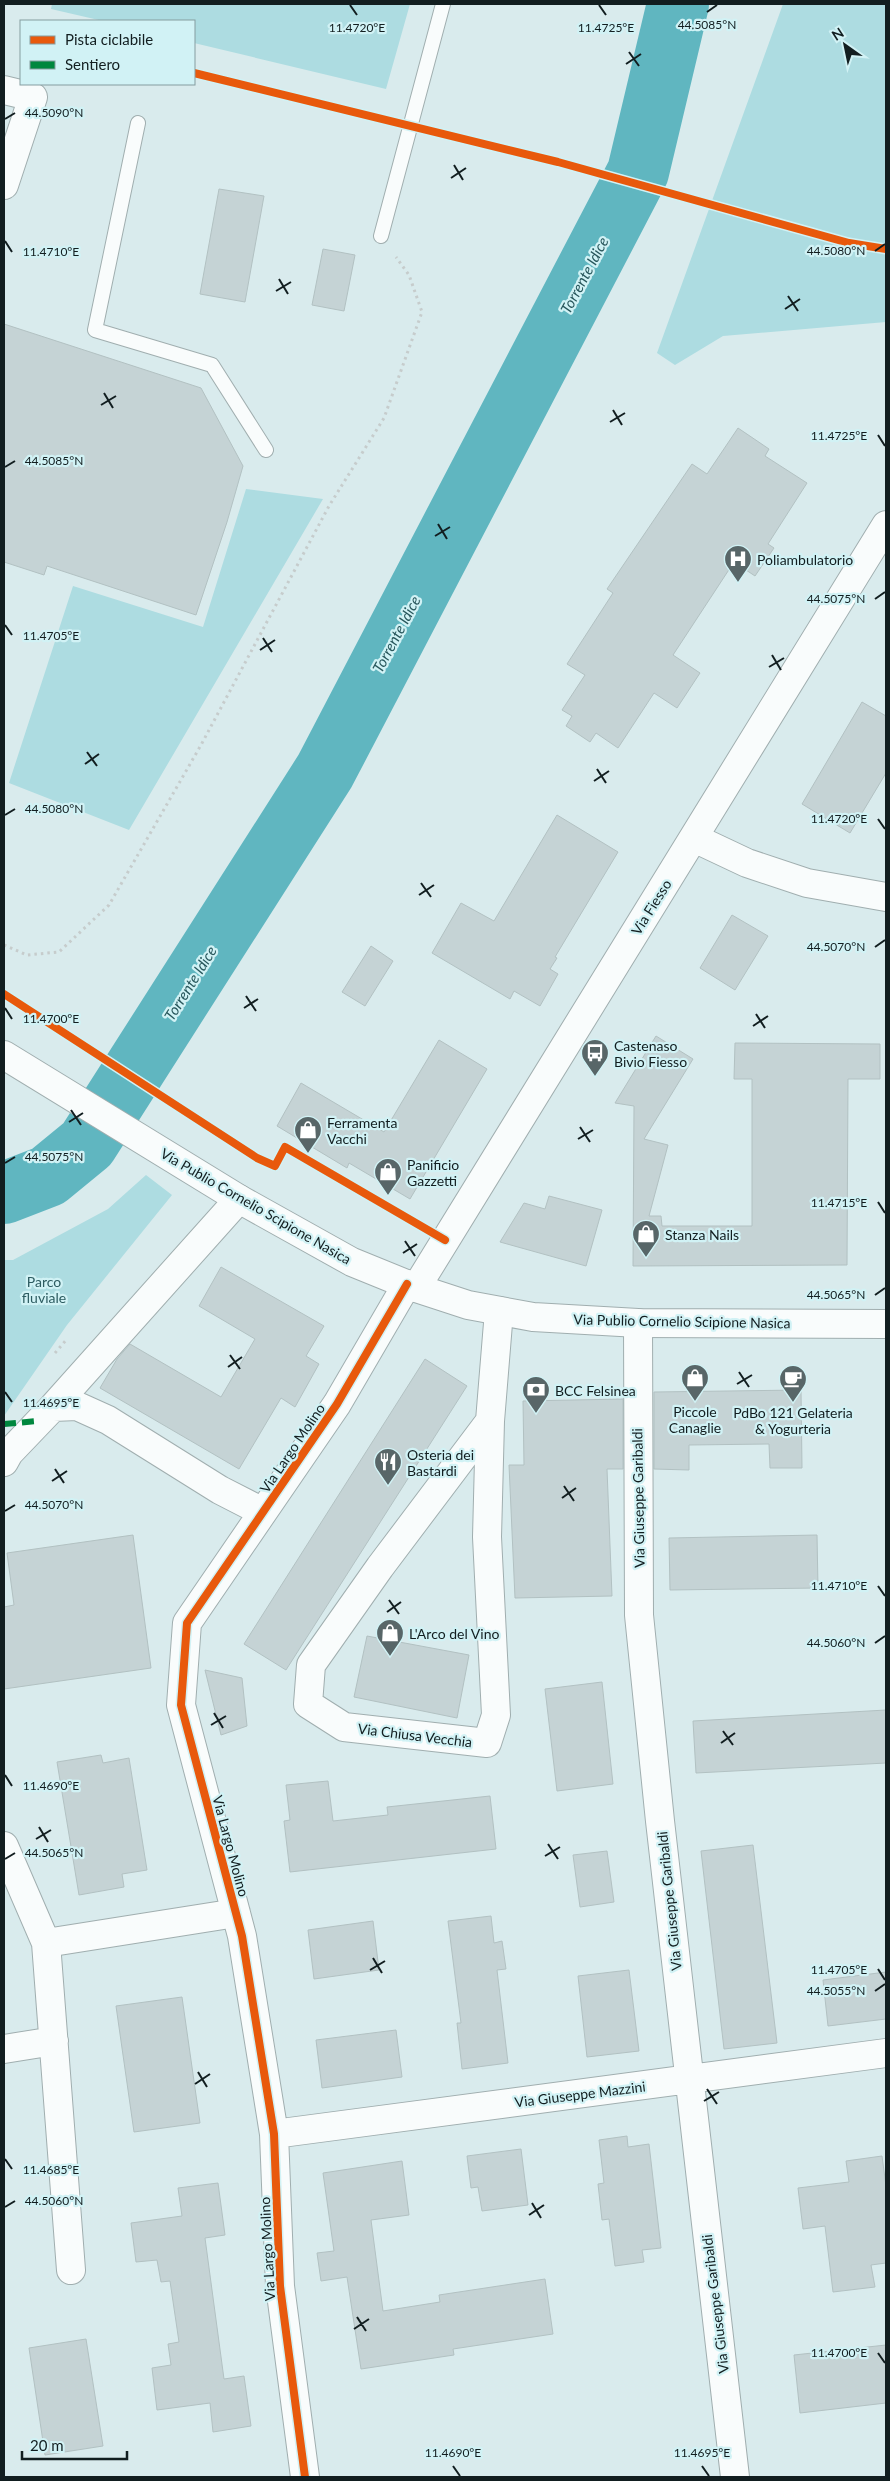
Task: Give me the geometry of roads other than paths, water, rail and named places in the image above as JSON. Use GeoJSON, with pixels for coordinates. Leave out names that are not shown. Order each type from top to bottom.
{"type":"FeatureCollection","features":[{"type":"Feature","properties":{"kind":"street"},"geometry":{"type":"LineString","coordinates":[[4,185],[20,90]]}},
{"type":"Feature","properties":{"kind":"street","name":"Via Fiesso"},"geometry":{"type":"LineString","coordinates":[[411,1286],[694,838],[886,526]]}},
{"type":"Feature","properties":{"kind":"street"},"geometry":{"type":"LineString","coordinates":[[694,838],[747,863],[807,883],[886,897]]}},
{"type":"Feature","properties":{"kind":"street","name":"Via Publio Cornelio Scipione Nasica"},"geometry":{"type":"LineString","coordinates":[[4,1055],[233,1196],[352,1262],[411,1286],[468,1305],[533,1317],[638,1323],[886,1324]]}},
{"type":"Feature","properties":{"kind":"street"},"geometry":{"type":"LineString","coordinates":[[4,1462],[233,1196]]}},
{"type":"Feature","properties":{"kind":"street","name":"Via Largo Molino"},"geometry":{"type":"LineString","coordinates":[[304,2477],[280,2286],[274,2134],[242,1936],[181,1705],[187,1623],[337,1404],[411,1286]]}},
{"type":"Feature","properties":{"kind":"street","name":"Via Chiusa Vecchia"},"geometry":{"type":"LineString","coordinates":[[490,1421],[380,1567],[311,1665],[308,1704],[344,1727],[487,1743],[496,1715],[487,1537],[490,1421],[499,1310]]}},
{"type":"Feature","properties":{"kind":"street","name":"Via Giuseppe Garibaldi"},"geometry":{"type":"LineString","coordinates":[[638,1323],[639,1615],[734,2477]]}},
{"type":"Feature","properties":{"kind":"street","name":"Via Largo Molino"},"geometry":{"type":"LineString","coordinates":[[53,1407],[78,1406],[108,1420],[220,1490],[263,1512]]}},
{"type":"Feature","properties":{"kind":"street"},"geometry":{"type":"LineString","coordinates":[[4,1846],[46,1943],[71,2270]]}},
{"type":"Feature","properties":{"kind":"street","name":"Via Largo Molino"},"geometry":{"type":"LineString","coordinates":[[46,1943],[236,1913]]}},
{"type":"Feature","properties":{"kind":"street"},"geometry":{"type":"LineString","coordinates":[[4,2049],[54,2041]]}},
{"type":"Feature","properties":{"kind":"street","name":"Via Giuseppe Mazzini"},"geometry":{"type":"LineString","coordinates":[[274,2134],[886,2053]]}},
{"type":"Feature","properties":{"kind":"lane"},"geometry":{"type":"LineString","coordinates":[[381,236],[443,4]]}},
{"type":"Feature","properties":{"kind":"lane"},"geometry":{"type":"LineString","coordinates":[[138,123],[95,330],[212,364],[266,450]]}},
{"type":"Feature","properties":{"kind":"waterway","name":"Torrente Idice"},"geometry":{"type":"LineString","coordinates":[[4,1193],[48,1176],[87,1144],[325,771],[638,172],[678,4]]}},
{"type":"Feature","properties":{"kind":"place","name":"Poliambulatorio"},"geometry":{"type":"Point","coordinates":[738,583]}},
{"type":"Feature","properties":{"kind":"place","name":"Castenaso Bivio Fiesso"},"geometry":{"type":"Point","coordinates":[595,1077]}},
{"type":"Feature","properties":{"kind":"place","name":"Ferramenta Vacchi"},"geometry":{"type":"Point","coordinates":[308,1154]}},
{"type":"Feature","properties":{"kind":"place","name":"Panificio Gazzetti"},"geometry":{"type":"Point","coordinates":[388,1196]}},
{"type":"Feature","properties":{"kind":"place","name":"Stanza Nails"},"geometry":{"type":"Point","coordinates":[646,1258]}},
{"type":"Feature","properties":{"kind":"place","name":"Piccole Canaglie"},"geometry":{"type":"Point","coordinates":[695,1402]}},
{"type":"Feature","properties":{"kind":"place","name":"PdBo 121 Gelateria & Yogurteria"},"geometry":{"type":"Point","coordinates":[793,1403]}},
{"type":"Feature","properties":{"kind":"place","name":"BCC Felsinea"},"geometry":{"type":"Point","coordinates":[536,1414]}},
{"type":"Feature","properties":{"kind":"place","name":"Osteria dei Bastardi"},"geometry":{"type":"Point","coordinates":[388,1486]}},
{"type":"Feature","properties":{"kind":"place","name":"L'Arco del Vino"},"geometry":{"type":"Point","coordinates":[390,1657]}},
{"type":"Feature","properties":{"kind":"park label","name":"Parco fluviale"},"geometry":{"type":"Point","coordinates":[44,1289]}}]}
